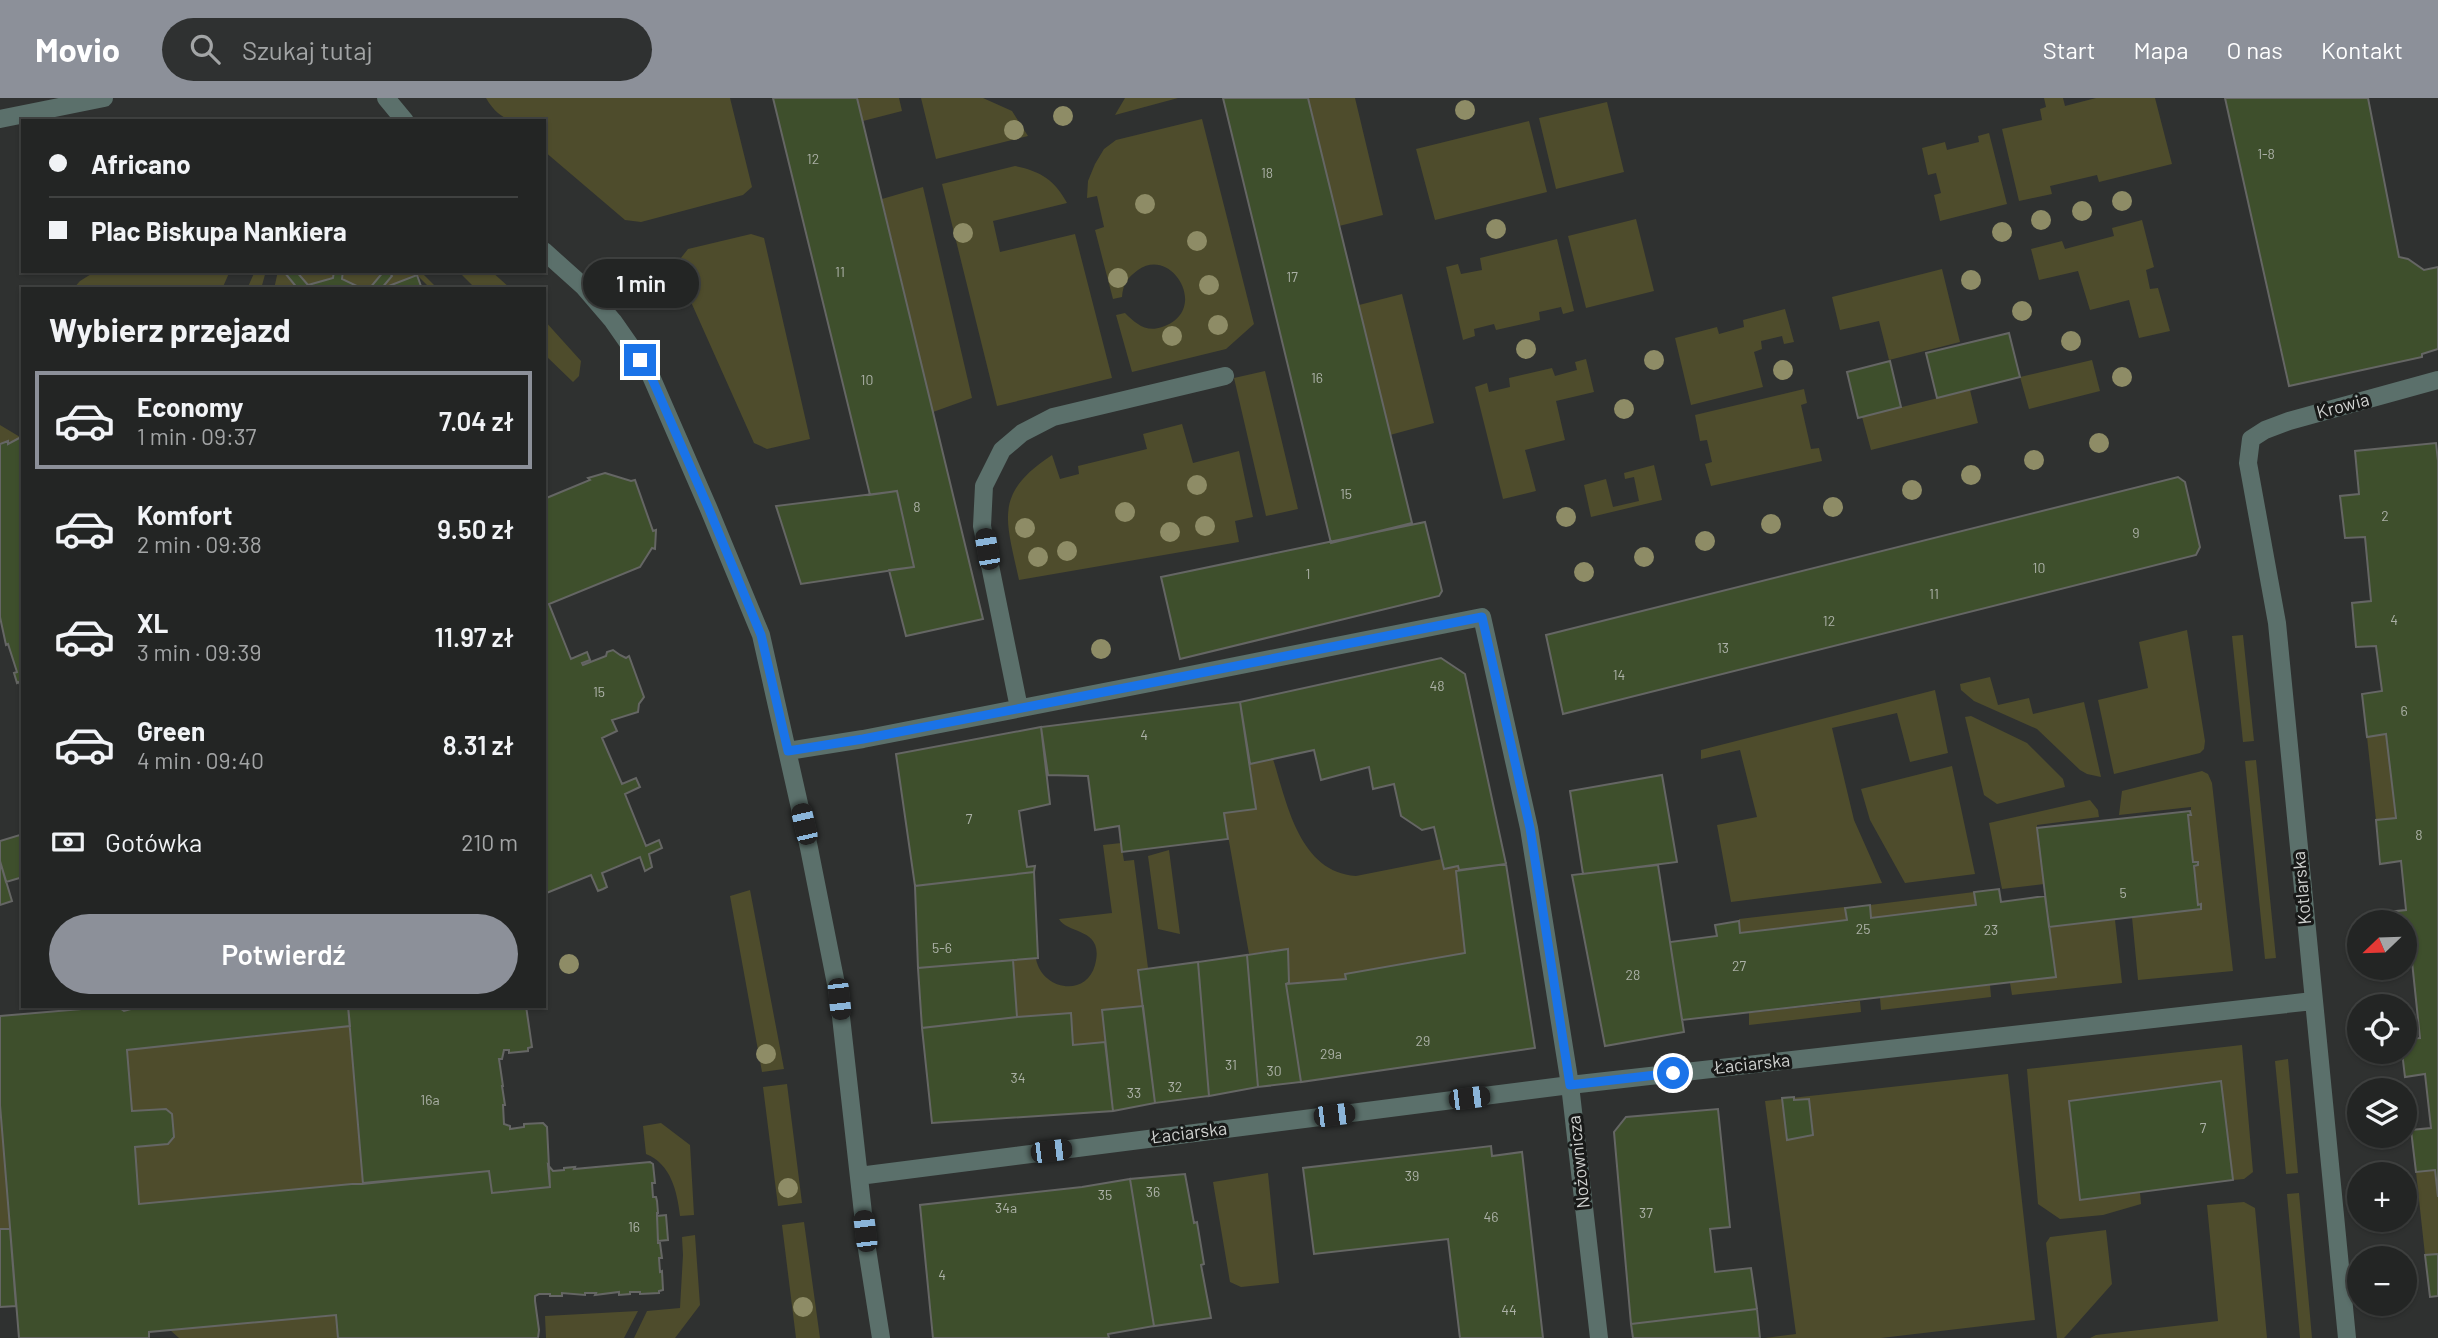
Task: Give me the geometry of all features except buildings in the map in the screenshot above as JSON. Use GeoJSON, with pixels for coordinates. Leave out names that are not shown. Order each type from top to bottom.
{"type":"FeatureCollection","features":[{"type":"Feature","properties":{"kind":"street"},"geometry":{"type":"LineString","coordinates":[[0,119],[104,98]]}},
{"type":"Feature","properties":{"kind":"street"},"geometry":{"type":"LineString","coordinates":[[386,98],[403,119]]}},
{"type":"Feature","properties":{"kind":"street"},"geometry":{"type":"LineString","coordinates":[[546,253],[583,286],[613,321],[650,374],[761,635],[839,999],[868,1258],[881,1338]]}},
{"type":"Feature","properties":{"kind":"street"},"geometry":{"type":"LineString","coordinates":[[788,751],[1019,708],[982,526],[985,486],[1002,450],[1022,433],[1053,417],[1225,376]]}},
{"type":"Feature","properties":{"kind":"street","name":"Krowia"},"geometry":{"type":"LineString","coordinates":[[2251,439],[2265,430],[2289,421],[2438,380]]}},
{"type":"Feature","properties":{"kind":"street","name":"Kotlarska"},"geometry":{"type":"LineString","coordinates":[[2251,439],[2248,463],[2277,623],[2347,1338]]}},
{"type":"Feature","properties":{"kind":"street","name":"Nożownicza"},"geometry":{"type":"LineString","coordinates":[[1019,708],[1482,617],[1530,828],[1570,1085],[1599,1338]]}},
{"type":"Feature","properties":{"kind":"street","name":"Łaciarska"},"geometry":{"type":"LineString","coordinates":[[859,1176],[1570,1085],[2313,1001]]}},
{"type":"Feature","properties":{"kind":"shaded area"},"geometry":{"type":"Polygon","coordinates":[[[486,98],[730,98],[752,187],[743,195],[641,222],[625,220],[546,153],[546,119],[508,119],[492,107],[486,98]]]}},
{"type":"Feature","properties":{"kind":"shaded area"},"geometry":{"type":"Polygon","coordinates":[[[857,98],[899,98],[902,111],[863,121],[857,98]]]}},
{"type":"Feature","properties":{"kind":"shaded area"},"geometry":{"type":"Polygon","coordinates":[[[921,98],[983,98],[1012,111],[1028,136],[936,159],[921,98]]]}},
{"type":"Feature","properties":{"kind":"shaded area"},"geometry":{"type":"Polygon","coordinates":[[[1125,98],[1178,98],[1115,115],[1125,98]]]}},
{"type":"Feature","properties":{"kind":"shaded area"},"geometry":{"type":"Polygon","coordinates":[[[1308,98],[1355,98],[1383,215],[1339,226],[1308,98]]]}},
{"type":"Feature","properties":{"kind":"shaded area"},"geometry":{"type":"Polygon","coordinates":[[[2044,98],[2063,98],[2065,106],[2096,98],[2155,98],[2172,164],[2099,182],[2097,175],[2050,186],[2052,194],[2019,201],[2002,129],[2042,120],[2040,109],[2046,107],[2044,98]]]}},
{"type":"Feature","properties":{"kind":"shaded area"},"geometry":{"type":"Polygon","coordinates":[[[1607,102],[1624,172],[1556,189],[1539,118],[1607,102]]]}},
{"type":"Feature","properties":{"kind":"shaded area"},"geometry":{"type":"Polygon","coordinates":[[[1202,119],[1254,324],[1226,349],[1132,372],[1116,315],[1125,313],[1146,328],[1156,329],[1176,319],[1184,308],[1185,295],[1181,283],[1173,273],[1163,266],[1151,265],[1131,276],[1122,297],[1113,299],[1095,230],[1104,227],[1097,196],[1087,198],[1088,181],[1104,149],[1116,140],[1202,119]]]}},
{"type":"Feature","properties":{"kind":"shaded area"},"geometry":{"type":"Polygon","coordinates":[[[1529,121],[1547,192],[1435,220],[1416,149],[1529,121]]]}},
{"type":"Feature","properties":{"kind":"shaded area"},"geometry":{"type":"Polygon","coordinates":[[[1989,133],[2007,204],[1940,221],[1934,195],[1941,193],[1936,173],[1928,175],[1922,148],[1945,142],[1947,150],[1979,142],[1978,136],[1989,133]]]}},
{"type":"Feature","properties":{"kind":"shaded area"},"geometry":{"type":"Polygon","coordinates":[[[1015,166],[1046,178],[1067,203],[993,221],[1000,252],[1075,234],[1112,378],[997,406],[942,184],[1015,166]]]}},
{"type":"Feature","properties":{"kind":"shaded area"},"geometry":{"type":"Polygon","coordinates":[[[923,187],[972,398],[933,412],[882,199],[923,187]]]}},
{"type":"Feature","properties":{"kind":"shaded area"},"geometry":{"type":"Polygon","coordinates":[[[1636,219],[1654,291],[1586,308],[1568,236],[1636,219]]]}},
{"type":"Feature","properties":{"kind":"shaded area"},"geometry":{"type":"Polygon","coordinates":[[[2142,220],[2154,267],[2146,270],[2150,289],[2158,288],[2170,331],[2139,338],[2129,300],[2090,310],[2078,271],[2039,280],[2031,249],[2062,241],[2065,249],[2114,236],[2112,228],[2142,220]]]}},
{"type":"Feature","properties":{"kind":"shaded area"},"geometry":{"type":"Polygon","coordinates":[[[751,234],[764,238],[810,439],[767,449],[754,443],[687,293],[669,273],[688,249],[751,234]]]}},
{"type":"Feature","properties":{"kind":"shaded area"},"geometry":{"type":"Polygon","coordinates":[[[1557,239],[1574,311],[1563,314],[1561,307],[1539,312],[1540,320],[1496,330],[1494,324],[1474,329],[1475,336],[1463,340],[1446,267],[1458,264],[1461,274],[1482,270],[1480,258],[1557,239]]]}},
{"type":"Feature","properties":{"kind":"shaded area"},"geometry":{"type":"Polygon","coordinates":[[[1942,269],[1960,342],[1889,360],[1879,321],[1840,330],[1832,297],[1942,269]]]}},
{"type":"Feature","properties":{"kind":"shaded area"},"geometry":{"type":"Polygon","coordinates":[[[93,273],[229,273],[223,287],[75,287],[93,273]]]}},
{"type":"Feature","properties":{"kind":"shaded area"},"geometry":{"type":"Polygon","coordinates":[[[254,273],[265,273],[262,287],[248,287],[254,273]]]}},
{"type":"Feature","properties":{"kind":"shaded area"},"geometry":{"type":"Polygon","coordinates":[[[278,273],[285,273],[296,287],[274,287],[278,273]]]}},
{"type":"Feature","properties":{"kind":"shaded area"},"geometry":{"type":"Polygon","coordinates":[[[298,273],[334,273],[333,278],[308,285],[298,273]]]}},
{"type":"Feature","properties":{"kind":"shaded area"},"geometry":{"type":"Polygon","coordinates":[[[343,273],[382,273],[371,287],[359,287],[342,279],[343,273]]]}},
{"type":"Feature","properties":{"kind":"shaded area"},"geometry":{"type":"Polygon","coordinates":[[[390,273],[422,273],[436,287],[429,287],[417,275],[383,287],[392,276],[390,273]]]}},
{"type":"Feature","properties":{"kind":"shaded area"},"geometry":{"type":"Polygon","coordinates":[[[460,273],[493,273],[509,287],[474,287],[460,273]]]}},
{"type":"Feature","properties":{"kind":"shaded area"},"geometry":{"type":"Polygon","coordinates":[[[1402,294],[1434,423],[1390,435],[1359,305],[1402,294]]]}},
{"type":"Feature","properties":{"kind":"shaded area"},"geometry":{"type":"Polygon","coordinates":[[[1785,309],[1794,342],[1784,344],[1782,336],[1761,341],[1762,349],[1754,352],[1763,387],[1691,405],[1675,338],[1717,327],[1719,334],[1744,327],[1743,320],[1785,309]]]}},
{"type":"Feature","properties":{"kind":"shaded area"},"geometry":{"type":"Polygon","coordinates":[[[546,322],[581,361],[579,376],[573,382],[546,356],[546,322]]]}},
{"type":"Feature","properties":{"kind":"shaded area"},"geometry":{"type":"Polygon","coordinates":[[[1586,359],[1594,392],[1556,401],[1565,440],[1525,450],[1536,491],[1503,499],[1475,387],[1487,383],[1489,392],[1510,387],[1509,378],[1552,368],[1555,376],[1577,370],[1575,362],[1586,359]]]}},
{"type":"Feature","properties":{"kind":"shaded area"},"geometry":{"type":"Polygon","coordinates":[[[2092,360],[2100,391],[2029,409],[2020,377],[2092,360]]]}},
{"type":"Feature","properties":{"kind":"shaded area"},"geometry":{"type":"Polygon","coordinates":[[[1265,371],[1298,509],[1266,516],[1234,378],[1265,371]]]}},
{"type":"Feature","properties":{"kind":"shaded area"},"geometry":{"type":"Polygon","coordinates":[[[1804,389],[1807,403],[1801,405],[1811,449],[1819,448],[1822,461],[1711,486],[1705,464],[1712,462],[1707,440],[1700,441],[1695,415],[1804,389]]]}},
{"type":"Feature","properties":{"kind":"shaded area"},"geometry":{"type":"Polygon","coordinates":[[[1970,390],[1978,423],[1871,450],[1862,417],[1970,390]]]}},
{"type":"Feature","properties":{"kind":"shaded area"},"geometry":{"type":"Polygon","coordinates":[[[1182,424],[1193,463],[1239,451],[1253,517],[1235,521],[1239,542],[1019,580],[1010,540],[1009,509],[1012,496],[1020,482],[1033,469],[1052,455],[1060,479],[1079,474],[1078,466],[1147,449],[1143,434],[1182,424]]]}},
{"type":"Feature","properties":{"kind":"shaded area"},"geometry":{"type":"Polygon","coordinates":[[[0,425],[20,437],[21,439],[0,444],[0,425]]]}},
{"type":"Feature","properties":{"kind":"shaded area"},"geometry":{"type":"Polygon","coordinates":[[[1654,465],[1662,500],[1591,517],[1584,485],[1606,479],[1613,507],[1639,501],[1634,477],[1625,479],[1624,473],[1654,465]]]}},
{"type":"Feature","properties":{"kind":"shaded area"},"geometry":{"type":"Polygon","coordinates":[[[2187,630],[2205,741],[2204,749],[2200,753],[2114,774],[2098,700],[2148,688],[2139,642],[2187,630]]]}},
{"type":"Feature","properties":{"kind":"shaded area"},"geometry":{"type":"Polygon","coordinates":[[[2243,635],[2254,741],[2243,742],[2232,636],[2243,635]]]}},
{"type":"Feature","properties":{"kind":"shaded area"},"geometry":{"type":"Polygon","coordinates":[[[1990,677],[1998,705],[2029,698],[2033,714],[2084,702],[2101,777],[2080,770],[2037,729],[1974,701],[1961,690],[1960,684],[1990,677]]]}},
{"type":"Feature","properties":{"kind":"shaded area"},"geometry":{"type":"Polygon","coordinates":[[[1935,690],[1948,753],[1910,762],[1897,713],[1832,728],[1854,820],[1882,883],[1731,902],[1717,825],[1757,817],[1740,750],[1701,759],[1701,750],[1935,690]]]}},
{"type":"Feature","properties":{"kind":"shaded area"},"geometry":{"type":"Polygon","coordinates":[[[1971,716],[2027,743],[2063,779],[2065,787],[1997,804],[1984,795],[1965,717],[1971,716]]]}},
{"type":"Feature","properties":{"kind":"shaded area"},"geometry":{"type":"Polygon","coordinates":[[[2386,734],[2396,818],[2376,820],[2367,737],[2386,734]]]}},
{"type":"Feature","properties":{"kind":"shaded area"},"geometry":{"type":"Polygon","coordinates":[[[1273,759],[1298,832],[1308,849],[1321,862],[1337,872],[1356,876],[1442,859],[1444,868],[1458,866],[1459,870],[1456,871],[1465,953],[1345,974],[1346,979],[1289,983],[1288,949],[1249,954],[1224,813],[1256,809],[1250,764],[1273,759]]]}},
{"type":"Feature","properties":{"kind":"shaded area"},"geometry":{"type":"Polygon","coordinates":[[[2256,760],[2276,958],[2265,959],[2245,761],[2256,760]]]}},
{"type":"Feature","properties":{"kind":"shaded area"},"geometry":{"type":"Polygon","coordinates":[[[1952,766],[1975,874],[1905,883],[1870,820],[1861,789],[1952,766]]]}},
{"type":"Feature","properties":{"kind":"shaded area"},"geometry":{"type":"Polygon","coordinates":[[[2202,771],[2208,774],[2212,783],[2233,971],[2138,980],[2132,917],[2201,909],[2201,904],[2198,905],[2194,866],[2198,865],[2198,862],[2193,862],[2188,815],[2191,815],[2191,807],[2119,815],[2122,791],[2202,771]]]}},
{"type":"Feature","properties":{"kind":"shaded area"},"geometry":{"type":"Polygon","coordinates":[[[2090,800],[2098,810],[2099,817],[2037,825],[2044,884],[2002,889],[1989,823],[2090,800]]]}},
{"type":"Feature","properties":{"kind":"shaded area"},"geometry":{"type":"Polygon","coordinates":[[[1121,843],[1124,861],[1134,860],[1148,968],[1138,970],[1143,1006],[1102,1010],[1105,1042],[1073,1045],[1071,1013],[1017,1017],[1013,960],[1036,959],[1046,978],[1064,986],[1074,986],[1090,975],[1097,953],[1095,944],[1059,919],[1112,913],[1103,845],[1121,843]]]}},
{"type":"Feature","properties":{"kind":"shaded area"},"geometry":{"type":"Polygon","coordinates":[[[1169,850],[1180,934],[1158,929],[1148,856],[1169,850]]]}},
{"type":"Feature","properties":{"kind":"shaded area"},"geometry":{"type":"Polygon","coordinates":[[[750,890],[784,1069],[762,1072],[730,896],[750,890]]]}},
{"type":"Feature","properties":{"kind":"shaded area"},"geometry":{"type":"Polygon","coordinates":[[[1974,892],[1976,905],[1871,918],[1870,905],[1974,892]]]}},
{"type":"Feature","properties":{"kind":"shaded area"},"geometry":{"type":"Polygon","coordinates":[[[1845,907],[1847,920],[1740,933],[1739,919],[1845,907]]]}},
{"type":"Feature","properties":{"kind":"shaded area"},"geometry":{"type":"Polygon","coordinates":[[[2115,920],[2122,983],[2012,995],[2010,983],[2056,977],[2049,927],[2115,920]]]}},
{"type":"Feature","properties":{"kind":"shaded area"},"geometry":{"type":"Polygon","coordinates":[[[1990,985],[1991,997],[1881,1010],[1880,998],[1990,985]]]}},
{"type":"Feature","properties":{"kind":"shaded area"},"geometry":{"type":"Polygon","coordinates":[[[1860,1001],[1861,1012],[1749,1025],[1749,1013],[1860,1001]]]}},
{"type":"Feature","properties":{"kind":"shaded area"},"geometry":{"type":"Polygon","coordinates":[[[350,1026],[363,1184],[139,1204],[135,1147],[174,1137],[172,1114],[166,1109],[132,1111],[127,1050],[350,1026]]]}},
{"type":"Feature","properties":{"kind":"shaded area"},"geometry":{"type":"Polygon","coordinates":[[[2242,1045],[2253,1172],[2244,1179],[2233,1180],[2221,1081],[2069,1101],[2080,1199],[2140,1192],[2141,1204],[2103,1215],[2060,1219],[2038,1204],[2027,1069],[2242,1045]]]}},
{"type":"Feature","properties":{"kind":"shaded area"},"geometry":{"type":"Polygon","coordinates":[[[2288,1059],[2298,1173],[2286,1174],[2275,1061],[2288,1059]]]}},
{"type":"Feature","properties":{"kind":"shaded area"},"geometry":{"type":"Polygon","coordinates":[[[2008,1074],[2035,1320],[1881,1338],[1765,1338],[1796,1334],[1765,1101],[2008,1074]]]}},
{"type":"Feature","properties":{"kind":"shaded area"},"geometry":{"type":"Polygon","coordinates":[[[787,1084],[802,1203],[778,1206],[763,1087],[787,1084]]]}},
{"type":"Feature","properties":{"kind":"shaded area"},"geometry":{"type":"Polygon","coordinates":[[[0,1105],[10,1229],[0,1229],[0,1105]]]}},
{"type":"Feature","properties":{"kind":"shaded area"},"geometry":{"type":"Polygon","coordinates":[[[661,1123],[690,1145],[694,1215],[680,1216],[675,1188],[667,1171],[646,1154],[643,1126],[661,1123]]]}},
{"type":"Feature","properties":{"kind":"shaded area"},"geometry":{"type":"Polygon","coordinates":[[[2435,1170],[2438,1254],[2425,1255],[2417,1172],[2435,1170]]]}},
{"type":"Feature","properties":{"kind":"shaded area"},"geometry":{"type":"Polygon","coordinates":[[[1268,1173],[1279,1283],[1241,1287],[1230,1282],[1213,1182],[1268,1173]]]}},
{"type":"Feature","properties":{"kind":"shaded area"},"geometry":{"type":"Polygon","coordinates":[[[2299,1193],[2312,1338],[2300,1338],[2287,1194],[2299,1193]]]}},
{"type":"Feature","properties":{"kind":"shaded area"},"geometry":{"type":"Polygon","coordinates":[[[2244,1202],[2255,1208],[2267,1338],[2090,1338],[2096,1335],[2218,1321],[2207,1205],[2244,1202]]]}},
{"type":"Feature","properties":{"kind":"shaded area"},"geometry":{"type":"Polygon","coordinates":[[[804,1222],[820,1338],[796,1338],[782,1225],[804,1222]]]}},
{"type":"Feature","properties":{"kind":"shaded area"},"geometry":{"type":"Polygon","coordinates":[[[2106,1230],[2112,1284],[2064,1338],[2057,1338],[2046,1243],[2050,1237],[2106,1230]]]}},
{"type":"Feature","properties":{"kind":"shaded area"},"geometry":{"type":"Polygon","coordinates":[[[695,1235],[700,1305],[675,1338],[634,1338],[647,1311],[680,1308],[682,1237],[695,1235]]]}},
{"type":"Feature","properties":{"kind":"shaded area"},"geometry":{"type":"Polygon","coordinates":[[[638,1311],[624,1338],[546,1338],[545,1316],[638,1311]]]}},
{"type":"Feature","properties":{"kind":"shaded area"},"geometry":{"type":"Polygon","coordinates":[[[336,1315],[338,1338],[179,1338],[170,1330],[336,1315]]]}},
{"type":"Feature","properties":{"kind":"route"},"geometry":{"type":"LineString","coordinates":[[640,360],[650,374],[761,635],[788,751],[863,739],[1482,617],[1530,828],[1570,1085],[1673,1073]]}}]}
